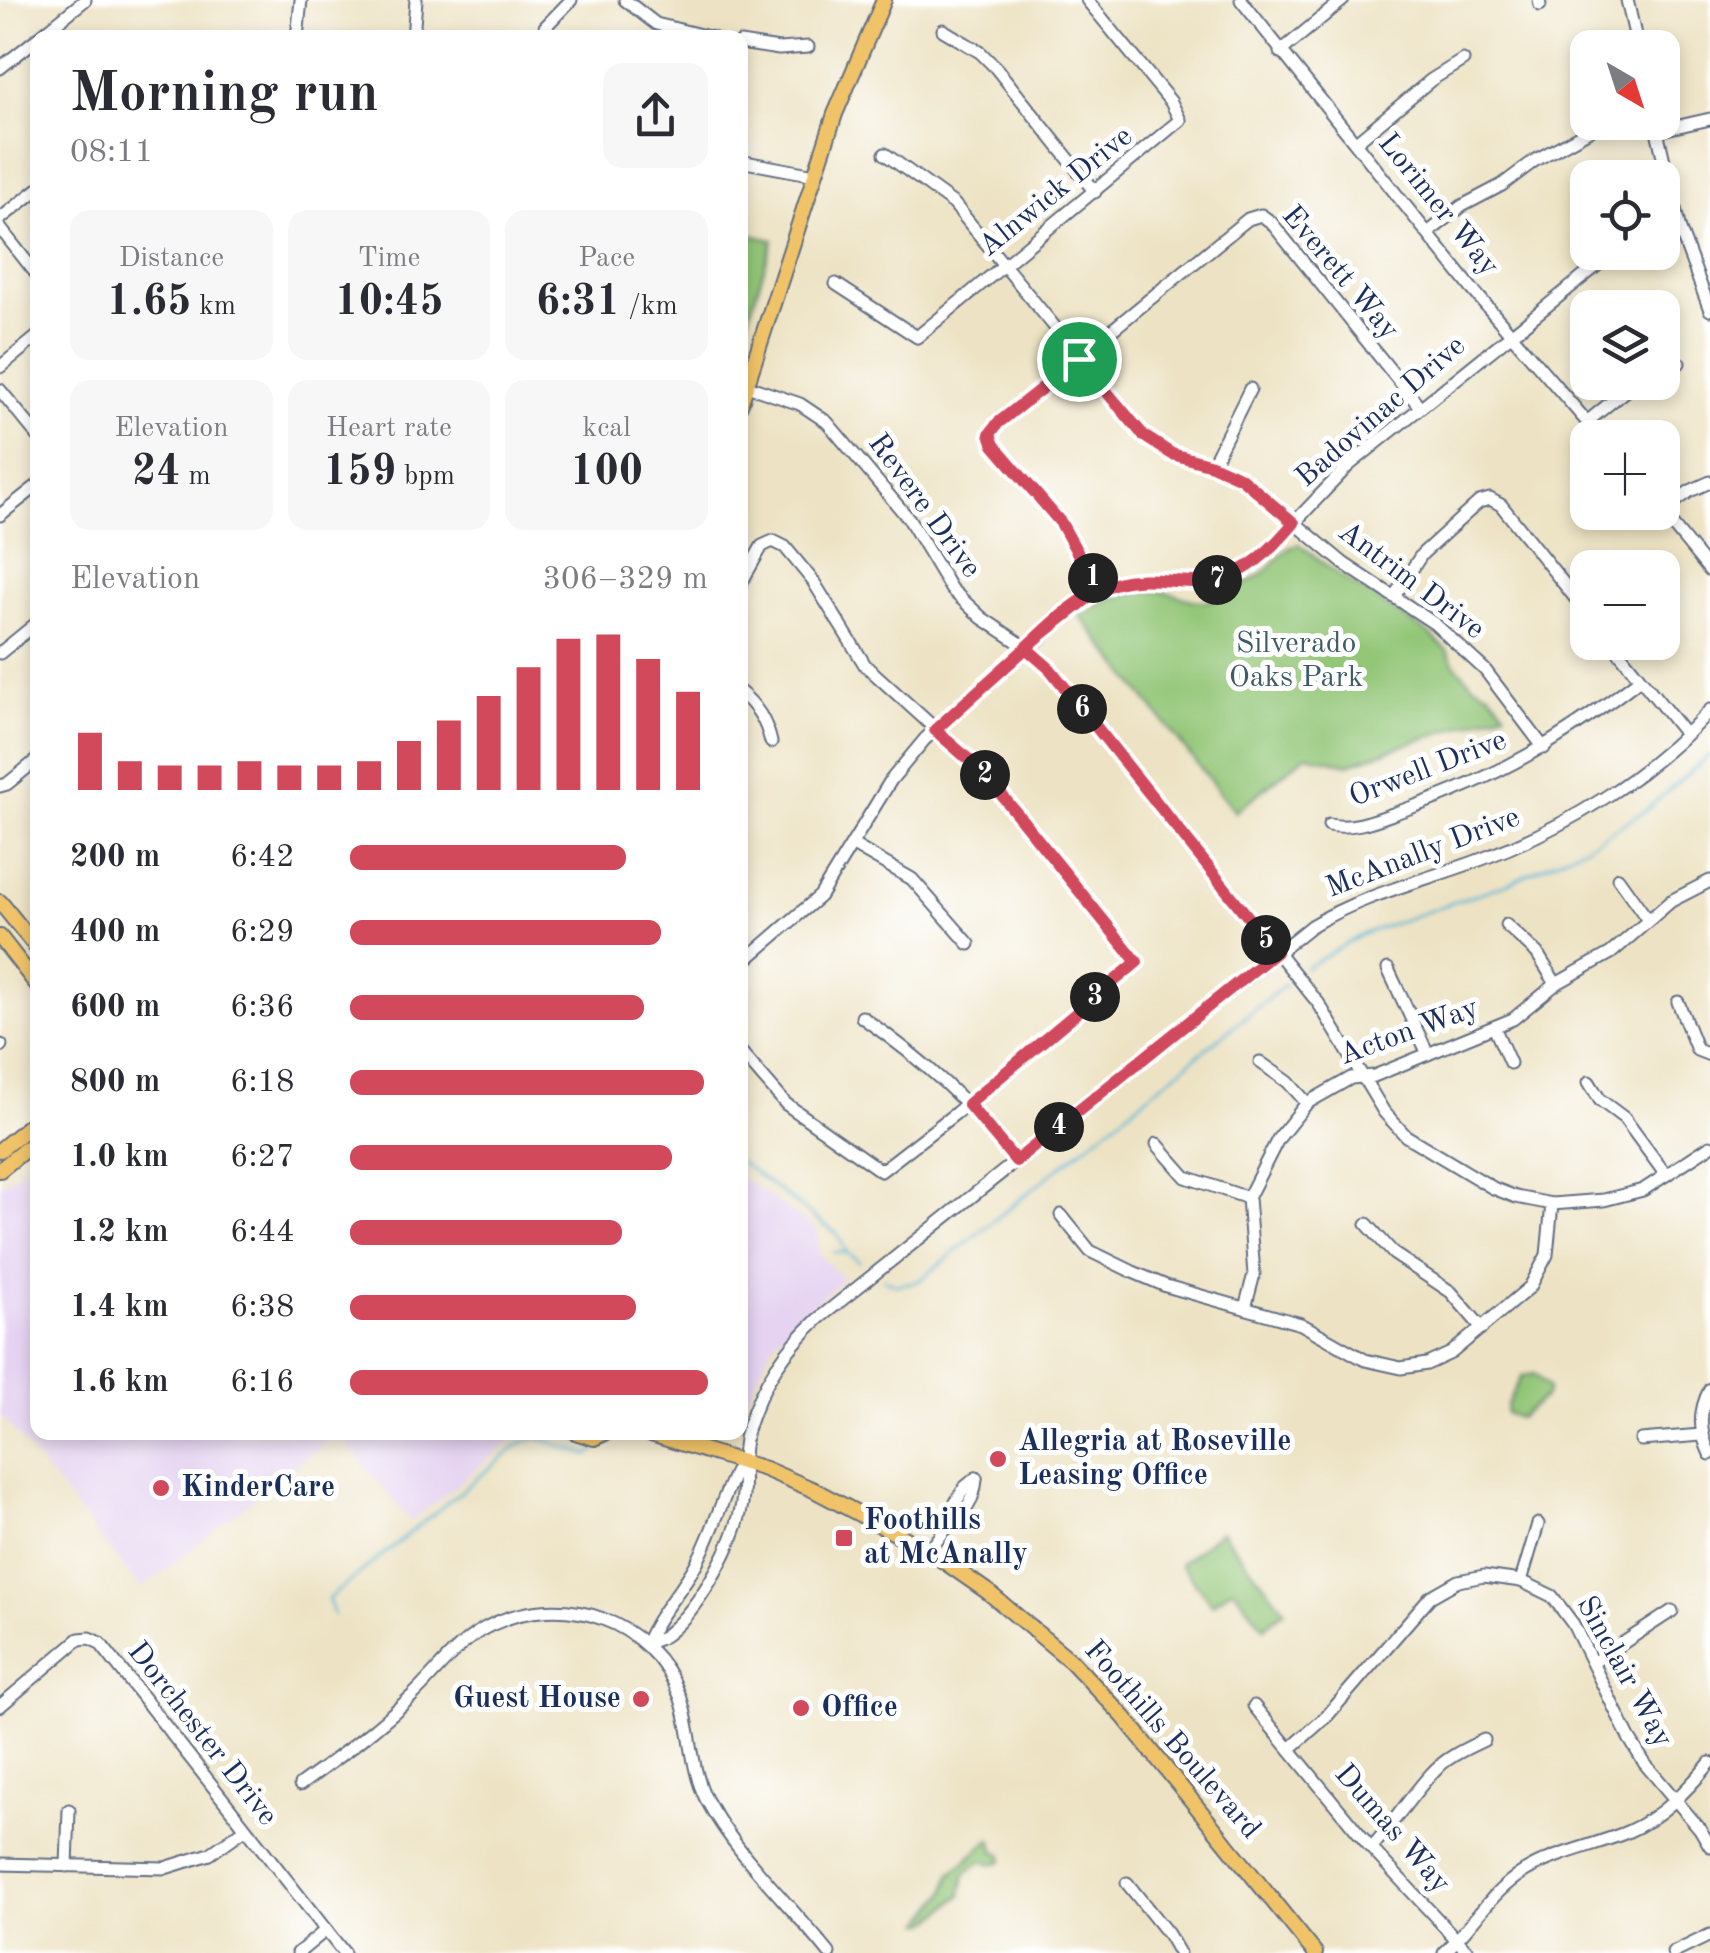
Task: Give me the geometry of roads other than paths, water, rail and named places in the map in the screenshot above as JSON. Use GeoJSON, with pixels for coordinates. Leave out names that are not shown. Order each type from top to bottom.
{"type":"FeatureCollection","features":[{"type":"Feature","properties":{"kind":"main road"},"geometry":{"type":"LineString","coordinates":[[748,383],[835,114],[884,0]]}},
{"type":"Feature","properties":{"kind":"main road"},"geometry":{"type":"LineString","coordinates":[[0,902],[30,939]]}},
{"type":"Feature","properties":{"kind":"main road"},"geometry":{"type":"LineString","coordinates":[[0,937],[30,976]]}},
{"type":"Feature","properties":{"kind":"main road"},"geometry":{"type":"LineString","coordinates":[[0,1150],[30,1126]]}},
{"type":"Feature","properties":{"kind":"main road"},"geometry":{"type":"LineString","coordinates":[[0,1170],[30,1146]]}},
{"type":"Feature","properties":{"kind":"main road","name":"Foothills Boulevard"},"geometry":{"type":"LineString","coordinates":[[670,1440],[814,1490],[929,1551],[1026,1622],[1124,1716],[1315,1953]]}},
{"type":"Feature","properties":{"kind":"street"},"geometry":{"type":"LineString","coordinates":[[48,30],[86,0]]}},
{"type":"Feature","properties":{"kind":"street"},"geometry":{"type":"LineString","coordinates":[[298,30],[300,0]]}},
{"type":"Feature","properties":{"kind":"street"},"geometry":{"type":"LineString","coordinates":[[413,30],[416,0]]}},
{"type":"Feature","properties":{"kind":"street"},"geometry":{"type":"LineString","coordinates":[[545,27],[571,0]]}},
{"type":"Feature","properties":{"kind":"street"},"geometry":{"type":"LineString","coordinates":[[624,0],[656,24],[674,30]]}},
{"type":"Feature","properties":{"kind":"street","name":"Alnwick Drive"},"geometry":{"type":"LineString","coordinates":[[836,284],[916,336],[1180,120],[1171,102],[1087,0]]}},
{"type":"Feature","properties":{"kind":"street","name":"Lorimer Way"},"geometry":{"type":"LineString","coordinates":[[1241,0],[1511,334],[1587,420]]}},
{"type":"Feature","properties":{"kind":"street"},"geometry":{"type":"LineString","coordinates":[[1280,52],[1344,0]]}},
{"type":"Feature","properties":{"kind":"street"},"geometry":{"type":"LineString","coordinates":[[1627,0],[1634,30]]}},
{"type":"Feature","properties":{"kind":"street"},"geometry":{"type":"LineString","coordinates":[[943,30],[980,52],[996,68],[1095,192]]}},
{"type":"Feature","properties":{"kind":"street"},"geometry":{"type":"LineString","coordinates":[[748,43],[779,49],[808,47]]}},
{"type":"Feature","properties":{"kind":"street"},"geometry":{"type":"LineString","coordinates":[[0,68],[30,44]]}},
{"type":"Feature","properties":{"kind":"street"},"geometry":{"type":"LineString","coordinates":[[1356,142],[1463,60]]}},
{"type":"Feature","properties":{"kind":"street"},"geometry":{"type":"LineString","coordinates":[[1680,123],[1710,119]]}},
{"type":"Feature","properties":{"kind":"street"},"geometry":{"type":"LineString","coordinates":[[1429,232],[1462,206],[1571,140]]}},
{"type":"Feature","properties":{"kind":"street","name":"Antrim Drive"},"geometry":{"type":"LineString","coordinates":[[885,154],[954,204],[1144,436],[1172,454],[1241,478],[1344,563],[1434,624],[1485,670],[1544,748]]}},
{"type":"Feature","properties":{"kind":"street"},"geometry":{"type":"LineString","coordinates":[[748,162],[814,174]]}},
{"type":"Feature","properties":{"kind":"street"},"geometry":{"type":"LineString","coordinates":[[0,220],[30,196]]}},
{"type":"Feature","properties":{"kind":"street","name":"Everett Way"},"geometry":{"type":"LineString","coordinates":[[1098,590],[1061,523],[994,445],[990,434],[998,423],[1248,220],[1261,215],[1420,407]]}},
{"type":"Feature","properties":{"kind":"street"},"geometry":{"type":"LineString","coordinates":[[0,228],[30,266]]}},
{"type":"Feature","properties":{"kind":"street"},"geometry":{"type":"LineString","coordinates":[[1680,230],[1710,310]]}},
{"type":"Feature","properties":{"kind":"street","name":"Badovinac Drive"},"geometry":{"type":"LineString","coordinates":[[748,958],[820,896],[891,780],[935,730],[1026,648],[1098,590],[1146,578],[1192,582],[1226,578],[1256,563],[1332,480],[1591,270]]}},
{"type":"Feature","properties":{"kind":"street"},"geometry":{"type":"LineString","coordinates":[[0,367],[30,343]]}},
{"type":"Feature","properties":{"kind":"street","name":"Revere Drive"},"geometry":{"type":"LineString","coordinates":[[748,386],[800,404],[827,422],[910,519],[951,589],[982,618],[1050,669],[1319,1004],[1392,1123],[1421,1146],[1493,1188],[1516,1198],[1552,1204]]}},
{"type":"Feature","properties":{"kind":"street"},"geometry":{"type":"LineString","coordinates":[[1212,465],[1250,389]]}},
{"type":"Feature","properties":{"kind":"street"},"geometry":{"type":"LineString","coordinates":[[0,390],[30,426]]}},
{"type":"Feature","properties":{"kind":"street"},"geometry":{"type":"LineString","coordinates":[[1589,420],[1614,400]]}},
{"type":"Feature","properties":{"kind":"street"},"geometry":{"type":"LineString","coordinates":[[1680,498],[1710,482]]}},
{"type":"Feature","properties":{"kind":"street"},"geometry":{"type":"LineString","coordinates":[[0,515],[30,491]]}},
{"type":"Feature","properties":{"kind":"street"},"geometry":{"type":"LineString","coordinates":[[1396,595],[1422,554],[1479,502],[1490,498],[1501,506],[1570,592]]}},
{"type":"Feature","properties":{"kind":"street"},"geometry":{"type":"LineString","coordinates":[[1677,530],[1710,571]]}},
{"type":"Feature","properties":{"kind":"street"},"geometry":{"type":"LineString","coordinates":[[748,571],[762,546],[773,541],[784,547],[813,580],[865,665],[983,772],[1137,962],[968,1104],[881,1171],[786,1104],[748,1061]]}},
{"type":"Feature","properties":{"kind":"street"},"geometry":{"type":"LineString","coordinates":[[0,653],[30,629]]}},
{"type":"Feature","properties":{"kind":"street"},"geometry":{"type":"LineString","coordinates":[[1625,660],[1685,734]]}},
{"type":"Feature","properties":{"kind":"street","name":"Orwell Drive"},"geometry":{"type":"LineString","coordinates":[[1330,825],[1358,825],[1445,796],[1504,770],[1544,748],[1640,679]]}},
{"type":"Feature","properties":{"kind":"street"},"geometry":{"type":"LineString","coordinates":[[748,700],[767,724],[771,742]]}},
{"type":"Feature","properties":{"kind":"street","name":"McAnally Drive"},"geometry":{"type":"LineString","coordinates":[[748,1426],[763,1388],[793,1342],[818,1318],[1276,952],[1335,911],[1532,839],[1585,810],[1632,778],[1710,710]]}},
{"type":"Feature","properties":{"kind":"street"},"geometry":{"type":"LineString","coordinates":[[0,786],[30,766]]}},
{"type":"Feature","properties":{"kind":"street"},"geometry":{"type":"LineString","coordinates":[[853,845],[912,879],[969,944]]}},
{"type":"Feature","properties":{"kind":"street"},"geometry":{"type":"LineString","coordinates":[[1618,878],[1648,920]]}},
{"type":"Feature","properties":{"kind":"street","name":"Acton Way"},"geometry":{"type":"LineString","coordinates":[[1248,1198],[1278,1139],[1306,1103],[1351,1078],[1374,1076],[1524,1012],[1556,984],[1611,953],[1684,892],[1710,882]]}},
{"type":"Feature","properties":{"kind":"street"},"geometry":{"type":"LineString","coordinates":[[1506,924],[1537,954],[1556,984]]}},
{"type":"Feature","properties":{"kind":"street"},"geometry":{"type":"LineString","coordinates":[[1388,968],[1428,1054]]}},
{"type":"Feature","properties":{"kind":"street"},"geometry":{"type":"LineString","coordinates":[[1678,1002],[1697,1050],[1710,1056]]}},
{"type":"Feature","properties":{"kind":"street"},"geometry":{"type":"LineString","coordinates":[[862,1017],[942,1077],[1016,1161]]}},
{"type":"Feature","properties":{"kind":"street"},"geometry":{"type":"LineString","coordinates":[[1494,1026],[1510,1063]]}},
{"type":"Feature","properties":{"kind":"street"},"geometry":{"type":"LineString","coordinates":[[1260,1062],[1288,1082],[1306,1103]]}},
{"type":"Feature","properties":{"kind":"street"},"geometry":{"type":"LineString","coordinates":[[1590,1082],[1600,1100],[1624,1118],[1666,1175]]}},
{"type":"Feature","properties":{"kind":"street"},"geometry":{"type":"LineString","coordinates":[[1157,1144],[1186,1177],[1248,1198],[1254,1274],[1245,1308]]}},
{"type":"Feature","properties":{"kind":"street"},"geometry":{"type":"LineString","coordinates":[[1061,1215],[1090,1251],[1166,1286],[1301,1324],[1356,1356],[1388,1367],[1414,1367],[1439,1360],[1515,1302],[1537,1278],[1546,1255],[1552,1204],[1643,1190],[1710,1146]]}},
{"type":"Feature","properties":{"kind":"street"},"geometry":{"type":"LineString","coordinates":[[1367,1224],[1386,1248],[1451,1292],[1482,1328]]}},
{"type":"Feature","properties":{"kind":"street"},"geometry":{"type":"LineString","coordinates":[[1710,1389],[1702,1404],[1700,1435],[1710,1454]]}},
{"type":"Feature","properties":{"kind":"street"},"geometry":{"type":"LineString","coordinates":[[1641,1440],[1700,1435]]}},
{"type":"Feature","properties":{"kind":"street","name":"McAnally Drive"},"geometry":{"type":"LineString","coordinates":[[646,1644],[666,1635],[695,1602],[732,1538],[743,1498],[741,1462],[745,1440]]}},
{"type":"Feature","properties":{"kind":"street","name":"McAnally Drive"},"geometry":{"type":"LineString","coordinates":[[646,1644],[652,1626],[681,1591],[698,1561],[712,1532],[722,1496],[741,1462]]}},
{"type":"Feature","properties":{"kind":"street"},"geometry":{"type":"LineString","coordinates":[[929,1551],[949,1525],[950,1512],[964,1487],[976,1478]]}},
{"type":"Feature","properties":{"kind":"street"},"geometry":{"type":"LineString","coordinates":[[1290,1749],[1327,1716],[1430,1597],[1458,1581],[1484,1576],[1521,1581],[1538,1524]]}},
{"type":"Feature","properties":{"kind":"street","name":"Sinclair Way"},"geometry":{"type":"LineString","coordinates":[[1521,1581],[1552,1596],[1573,1624],[1645,1764],[1710,1846]]}},
{"type":"Feature","properties":{"kind":"street"},"geometry":{"type":"LineString","coordinates":[[300,1785],[371,1733],[462,1644],[489,1626],[536,1610],[564,1608],[593,1615],[622,1626],[646,1644],[666,1670],[680,1696],[704,1794],[720,1822],[830,1953]]}},
{"type":"Feature","properties":{"kind":"street"},"geometry":{"type":"LineString","coordinates":[[1594,1662],[1672,1612]]}},
{"type":"Feature","properties":{"kind":"street","name":"Dorchester Drive"},"geometry":{"type":"LineString","coordinates":[[0,1706],[80,1640],[90,1638],[100,1643],[344,1953]]}},
{"type":"Feature","properties":{"kind":"street","name":"Dumas Way"},"geometry":{"type":"LineString","coordinates":[[1254,1706],[1371,1848],[1469,1953]]}},
{"type":"Feature","properties":{"kind":"street"},"geometry":{"type":"LineString","coordinates":[[1371,1848],[1431,1773],[1456,1753],[1484,1740]]}},
{"type":"Feature","properties":{"kind":"street"},"geometry":{"type":"LineString","coordinates":[[1444,1953],[1498,1890],[1526,1870],[1629,1831],[1678,1801],[1710,1764]]}},
{"type":"Feature","properties":{"kind":"street"},"geometry":{"type":"LineString","coordinates":[[67,1866],[69,1810]]}},
{"type":"Feature","properties":{"kind":"street"},"geometry":{"type":"LineString","coordinates":[[0,1864],[165,1868],[210,1854],[245,1828]]}},
{"type":"Feature","properties":{"kind":"street"},"geometry":{"type":"LineString","coordinates":[[1127,1884],[1179,1953]]}},
{"type":"Feature","properties":{"kind":"street"},"geometry":{"type":"LineString","coordinates":[[298,1953],[326,1930]]}},
{"type":"Feature","properties":{"kind":"street"},"geometry":{"type":"LineString","coordinates":[[1673,1953],[1710,1934]]}},
{"type":"Feature","properties":{"kind":"waterway"},"geometry":{"type":"LineString","coordinates":[[1305,968],[1363,934],[1509,883],[1588,845],[1646,810],[1710,755]]}},
{"type":"Feature","properties":{"kind":"waterway"},"geometry":{"type":"LineString","coordinates":[[883,1278],[897,1285],[919,1281],[1286,984]]}},
{"type":"Feature","properties":{"kind":"waterway"},"geometry":{"type":"LineString","coordinates":[[748,1168],[837,1234],[847,1253]]}},
{"type":"Feature","properties":{"kind":"waterway"},"geometry":{"type":"LineString","coordinates":[[834,1252],[847,1253],[860,1262]]}},
{"type":"Feature","properties":{"kind":"waterway"},"geometry":{"type":"LineString","coordinates":[[334,1615],[328,1599],[528,1440]]}},
{"type":"Feature","properties":{"kind":"waterway"},"geometry":{"type":"LineString","coordinates":[[545,1440],[588,1455],[596,1450]]}},
{"type":"Feature","properties":{"kind":"place","name":"Allegria at Roseville Leasing Office"},"geometry":{"type":"Point","coordinates":[998,1459]}},
{"type":"Feature","properties":{"kind":"place","name":"KinderCare"},"geometry":{"type":"Point","coordinates":[161,1488]}},
{"type":"Feature","properties":{"kind":"place","name":"Foothills at McAnally"},"geometry":{"type":"Point","coordinates":[844,1538]}},
{"type":"Feature","properties":{"kind":"place","name":"Guest House"},"geometry":{"type":"Point","coordinates":[641,1699]}},
{"type":"Feature","properties":{"kind":"place","name":"Office"},"geometry":{"type":"Point","coordinates":[801,1708]}},
{"type":"Feature","properties":{"kind":"park label","name":"Silverado Oaks Park"},"geometry":{"type":"Point","coordinates":[1296,661]}}]}
